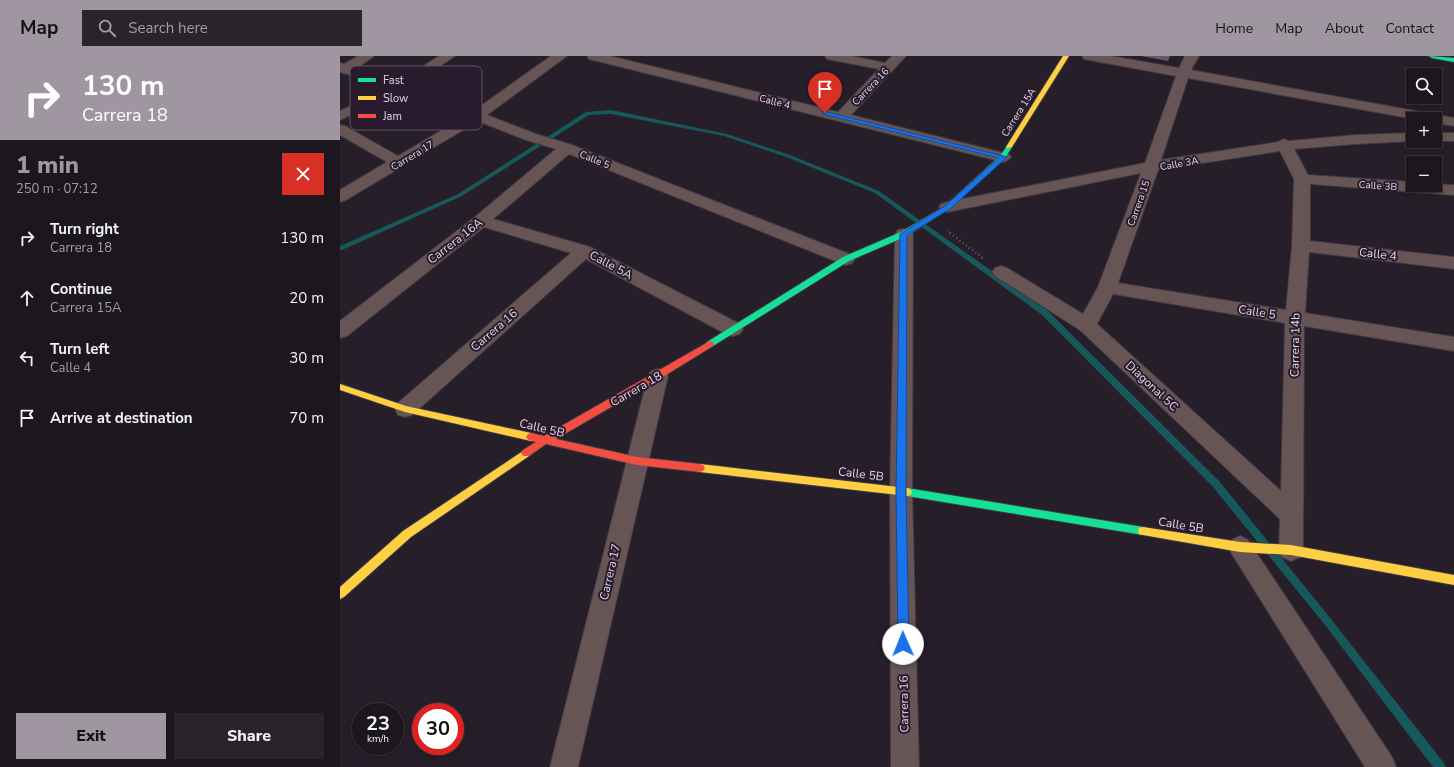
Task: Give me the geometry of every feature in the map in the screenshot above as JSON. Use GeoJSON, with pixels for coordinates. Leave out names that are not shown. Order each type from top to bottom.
{"type":"FeatureCollection","features":[{"type":"Feature","properties":{"kind":"street"},"geometry":{"type":"LineString","coordinates":[[342,68],[367,56]]}},
{"type":"Feature","properties":{"kind":"street"},"geometry":{"type":"LineString","coordinates":[[433,66],[448,56]]}},
{"type":"Feature","properties":{"kind":"street","name":"Carrera 17"},"geometry":{"type":"LineString","coordinates":[[482,112],[560,56]]}},
{"type":"Feature","properties":{"kind":"street","name":"Calle 4"},"geometry":{"type":"LineString","coordinates":[[594,56],[1003,157]]}},
{"type":"Feature","properties":{"kind":"street"},"geometry":{"type":"LineString","coordinates":[[832,56],[888,67]]}},
{"type":"Feature","properties":{"kind":"street","name":"Carrera 16"},"geometry":{"type":"LineString","coordinates":[[841,117],[899,56]]}},
{"type":"Feature","properties":{"kind":"street","name":"Carrera 15A"},"geometry":{"type":"LineString","coordinates":[[947,208],[1003,157],[1066,56]]}},
{"type":"Feature","properties":{"kind":"street"},"geometry":{"type":"LineString","coordinates":[[1089,56],[1454,122]]}},
{"type":"Feature","properties":{"kind":"street","name":"Carrera 15"},"geometry":{"type":"LineString","coordinates":[[1087,324],[1107,287],[1183,74],[1192,56]]}},
{"type":"Feature","properties":{"kind":"street"},"geometry":{"type":"LineString","coordinates":[[1432,56],[1454,60]]}},
{"type":"Feature","properties":{"kind":"street"},"geometry":{"type":"LineString","coordinates":[[340,116],[350,111]]}},
{"type":"Feature","properties":{"kind":"street","name":"Calle 5"},"geometry":{"type":"LineString","coordinates":[[482,118],[531,137],[561,146],[846,259]]}},
{"type":"Feature","properties":{"kind":"street"},"geometry":{"type":"LineString","coordinates":[[340,129],[399,163]]}},
{"type":"Feature","properties":{"kind":"street","name":"Carrera 17"},"geometry":{"type":"LineString","coordinates":[[340,197],[453,130]]}},
{"type":"Feature","properties":{"kind":"street","name":"Calle 3A"},"geometry":{"type":"LineString","coordinates":[[947,208],[1151,167],[1284,144],[1406,137]]}},
{"type":"Feature","properties":{"kind":"street"},"geometry":{"type":"LineString","coordinates":[[1442,137],[1454,137]]}},
{"type":"Feature","properties":{"kind":"street","name":"Carrera 14b"},"geometry":{"type":"LineString","coordinates":[[1284,144],[1302,180],[1301,246],[1295,318],[1292,516],[1285,550]]}},
{"type":"Feature","properties":{"kind":"street","name":"Carrera 16A"},"geometry":{"type":"LineString","coordinates":[[340,331],[481,221],[561,146]]}},
{"type":"Feature","properties":{"kind":"street","name":"Calle 3B"},"geometry":{"type":"LineString","coordinates":[[1302,180],[1454,190]]}},
{"type":"Feature","properties":{"kind":"street","name":"Carrera 18"},"geometry":{"type":"LineString","coordinates":[[340,594],[407,534],[544,441],[658,376],[846,259],[909,231],[947,208]]}},
{"type":"Feature","properties":{"kind":"street","name":"Calle 5A"},"geometry":{"type":"LineString","coordinates":[[481,221],[584,251],[732,329]]}},
{"type":"Feature","properties":{"kind":"street","name":"Carrera 16"},"geometry":{"type":"LineString","coordinates":[[905,767],[901,491],[909,231]]}},
{"type":"Feature","properties":{"kind":"street","name":"Calle 4"},"geometry":{"type":"LineString","coordinates":[[1301,246],[1454,263]]}},
{"type":"Feature","properties":{"kind":"street","name":"Carrera 16"},"geometry":{"type":"LineString","coordinates":[[405,409],[584,251]]}},
{"type":"Feature","properties":{"kind":"street","name":"Diagonal 5C"},"geometry":{"type":"LineString","coordinates":[[1001,272],[1087,324],[1292,516]]}},
{"type":"Feature","properties":{"kind":"street","name":"Calle 5"},"geometry":{"type":"LineString","coordinates":[[1107,287],[1454,344]]}},
{"type":"Feature","properties":{"kind":"street","name":"Carrera 17"},"geometry":{"type":"LineString","coordinates":[[564,767],[658,376]]}},
{"type":"Feature","properties":{"kind":"street","name":"Calle 5B"},"geometry":{"type":"LineString","coordinates":[[340,387],[405,409],[544,441],[637,460],[901,491],[1246,547],[1285,550],[1454,580]]}},
{"type":"Feature","properties":{"kind":"street"},"geometry":{"type":"LineString","coordinates":[[1246,547],[1382,767]]}},
{"type":"Feature","properties":{"kind":"path"},"geometry":{"type":"LineString","coordinates":[[930,218],[1001,272]]}},
{"type":"Feature","properties":{"kind":"waterway"},"geometry":{"type":"LineString","coordinates":[[340,249],[460,195],[588,113],[611,112],[725,135],[788,156],[877,192],[1045,313],[1216,484],[1328,622],[1440,767]]}},
{"type":"Feature","properties":{"kind":"traffic: fast"},"geometry":{"type":"LineString","coordinates":[[1432,56],[1454,60]]}},
{"type":"Feature","properties":{"kind":"traffic: fast"},"geometry":{"type":"LineString","coordinates":[[710,344],[846,259],[904,234],[947,207],[1003,157],[1009,147]]}},
{"type":"Feature","properties":{"kind":"traffic: fast"},"geometry":{"type":"LineString","coordinates":[[907,492],[1143,531]]}},
{"type":"Feature","properties":{"kind":"traffic: slow"},"geometry":{"type":"LineString","coordinates":[[1009,147],[1066,56]]}},
{"type":"Feature","properties":{"kind":"traffic: slow"},"geometry":{"type":"LineString","coordinates":[[340,387],[405,409],[531,437]]}},
{"type":"Feature","properties":{"kind":"traffic: slow"},"geometry":{"type":"LineString","coordinates":[[340,594],[407,534],[526,453]]}},
{"type":"Feature","properties":{"kind":"traffic: slow"},"geometry":{"type":"LineString","coordinates":[[700,468],[907,492]]}},
{"type":"Feature","properties":{"kind":"traffic: slow"},"geometry":{"type":"LineString","coordinates":[[1143,531],[1240,547],[1291,550],[1454,580]]}},
{"type":"Feature","properties":{"kind":"traffic: jam"},"geometry":{"type":"LineString","coordinates":[[526,453],[710,344]]}},
{"type":"Feature","properties":{"kind":"traffic: jam"},"geometry":{"type":"LineString","coordinates":[[531,437],[637,461],[700,468]]}},
{"type":"Feature","properties":{"kind":"route"},"geometry":{"type":"LineString","coordinates":[[825,113],[1003,157],[947,208],[904,234],[901,491],[903,644]]}}]}
